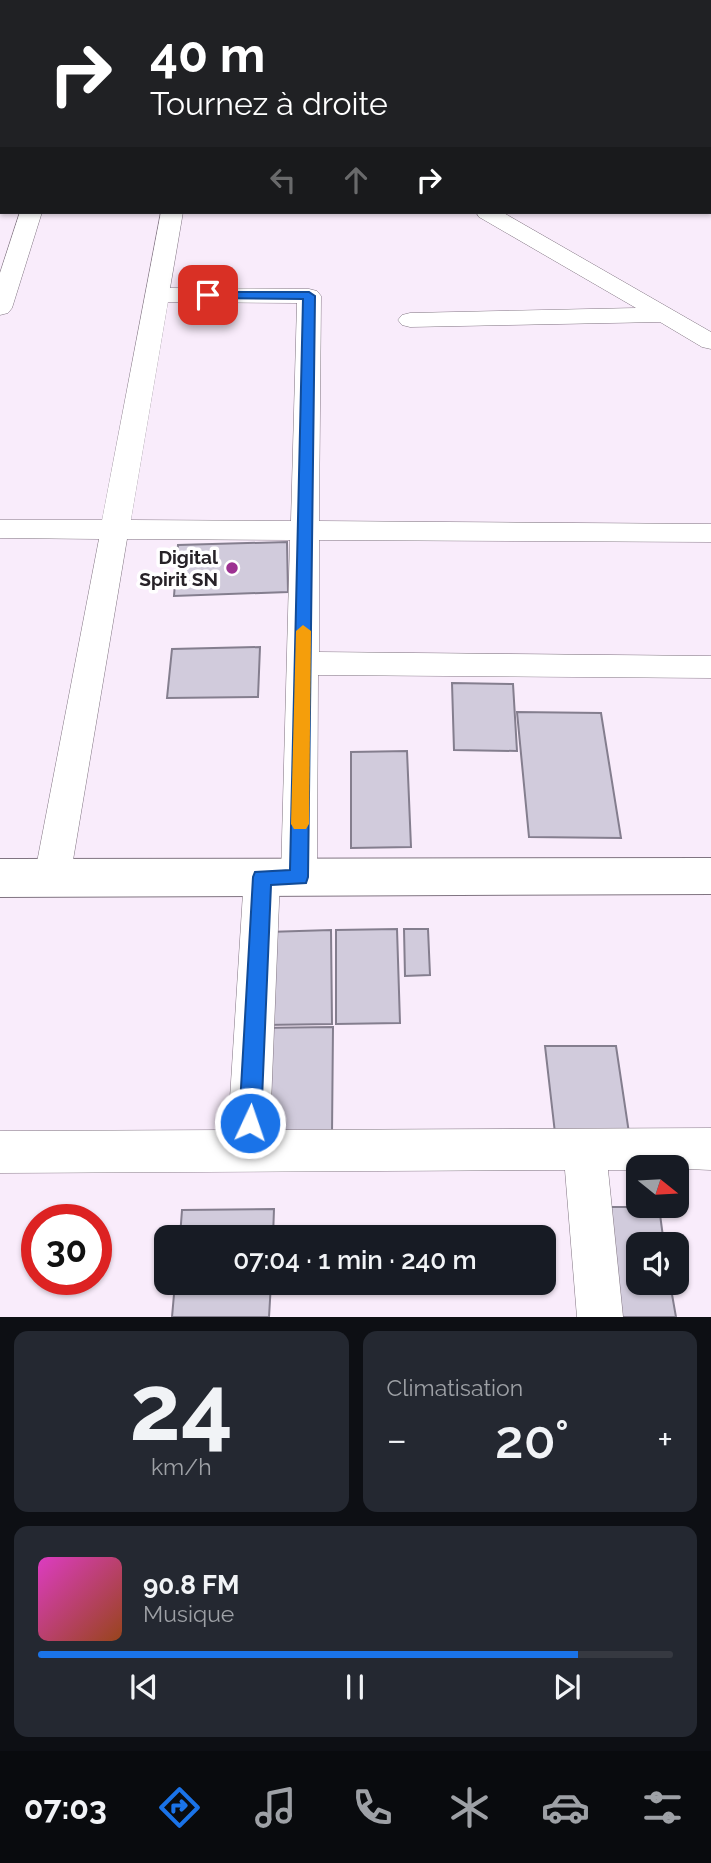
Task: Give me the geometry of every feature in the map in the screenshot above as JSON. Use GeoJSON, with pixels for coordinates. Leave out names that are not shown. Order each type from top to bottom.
{"type":"FeatureCollection","features":[{"type":"Feature","properties":{"kind":"street"},"geometry":{"type":"LineString","coordinates":[[0,308],[11,237],[29,214]]}},
{"type":"Feature","properties":{"kind":"street"},"geometry":{"type":"LineString","coordinates":[[52,878],[172,214]]}},
{"type":"Feature","properties":{"kind":"street"},"geometry":{"type":"LineString","coordinates":[[489,214],[711,342]]}},
{"type":"Feature","properties":{"kind":"street"},"geometry":{"type":"LineString","coordinates":[[158,295],[309,296],[303,663],[281,877],[248,1151]]}},
{"type":"Feature","properties":{"kind":"street"},"geometry":{"type":"LineString","coordinates":[[410,320],[676,321],[711,316]]}},
{"type":"Feature","properties":{"kind":"street"},"geometry":{"type":"LineString","coordinates":[[0,529],[711,533]]}},
{"type":"Feature","properties":{"kind":"street"},"geometry":{"type":"LineString","coordinates":[[303,663],[711,667]]}},
{"type":"Feature","properties":{"kind":"street"},"geometry":{"type":"LineString","coordinates":[[0,878],[711,876]]}},
{"type":"Feature","properties":{"kind":"street"},"geometry":{"type":"LineString","coordinates":[[584,1149],[600,1317]]}},
{"type":"Feature","properties":{"kind":"street"},"geometry":{"type":"LineString","coordinates":[[0,1152],[711,1149]]}},
{"type":"Feature","properties":{"kind":"building","name":"Digital Spirit SN"},"geometry":{"type":"Polygon","coordinates":[[[287,542],[288,592],[174,596],[178,545],[287,542]]]}},
{"type":"Feature","properties":{"kind":"building"},"geometry":{"type":"Polygon","coordinates":[[[260,647],[258,697],[167,698],[172,649],[260,647]]]}},
{"type":"Feature","properties":{"kind":"building"},"geometry":{"type":"Polygon","coordinates":[[[452,683],[513,684],[517,751],[454,750],[452,683]]]}},
{"type":"Feature","properties":{"kind":"building"},"geometry":{"type":"Polygon","coordinates":[[[517,712],[601,713],[621,838],[529,837],[517,712]]]}},
{"type":"Feature","properties":{"kind":"building"},"geometry":{"type":"Polygon","coordinates":[[[407,751],[411,847],[351,848],[351,752],[407,751]]]}},
{"type":"Feature","properties":{"kind":"building"},"geometry":{"type":"Polygon","coordinates":[[[397,929],[400,1023],[336,1024],[336,930],[397,929]]]}},
{"type":"Feature","properties":{"kind":"building"},"geometry":{"type":"Polygon","coordinates":[[[404,929],[428,929],[430,975],[405,976],[404,929]]]}},
{"type":"Feature","properties":{"kind":"building"},"geometry":{"type":"Polygon","coordinates":[[[331,930],[332,1024],[264,1025],[267,932],[331,930]]]}},
{"type":"Feature","properties":{"kind":"building"},"geometry":{"type":"Polygon","coordinates":[[[333,1027],[332,1134],[248,1135],[253,1028],[333,1027]]]}},
{"type":"Feature","properties":{"kind":"building"},"geometry":{"type":"Polygon","coordinates":[[[545,1046],[616,1046],[629,1133],[555,1133],[545,1046]]]}},
{"type":"Feature","properties":{"kind":"building"},"geometry":{"type":"Polygon","coordinates":[[[578,1207],[626,1207],[626,1218],[660,1218],[662,1232],[626,1232],[626,1295],[672,1295],[676,1317],[591,1317],[578,1207]]]}},
{"type":"Feature","properties":{"kind":"building"},"geometry":{"type":"Polygon","coordinates":[[[274,1209],[273,1225],[181,1225],[182,1210],[274,1209]]]}},
{"type":"Feature","properties":{"kind":"building"},"geometry":{"type":"Polygon","coordinates":[[[174,1295],[270,1295],[269,1317],[172,1317],[174,1295]]]}},
{"type":"Feature","properties":{"kind":"slow traffic"},"geometry":{"type":"LineString","coordinates":[[300,824],[303,631]]}},
{"type":"Feature","properties":{"kind":"place","name":"Digital Spirit SN"},"geometry":{"type":"Point","coordinates":[232,568]}},
{"type":"Feature","properties":{"kind":"route"},"geometry":{"type":"LineString","coordinates":[[208,295],[309,296],[299,877],[262,877],[250,1123]]}}]}
